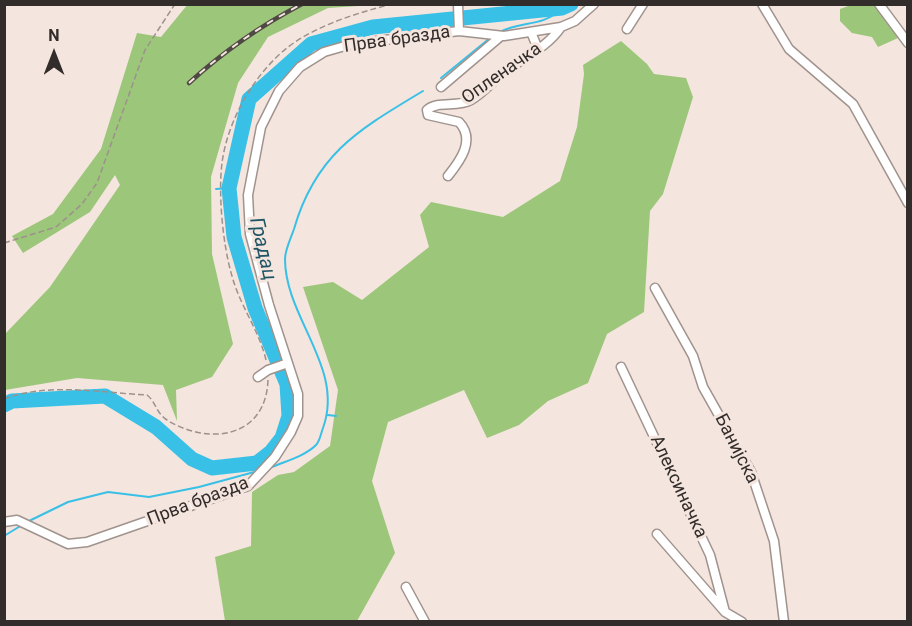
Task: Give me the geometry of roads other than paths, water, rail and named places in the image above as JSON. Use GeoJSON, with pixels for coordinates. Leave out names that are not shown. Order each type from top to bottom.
{"type":"FeatureCollection","features":[{"type":"Feature","properties":{"kind":"street"},"geometry":{"type":"LineString","coordinates":[[458,4],[459,28]]}},
{"type":"Feature","properties":{"kind":"street","name":"Прва бразда"},"geometry":{"type":"LineString","coordinates":[[4,522],[17,520],[68,544],[87,542],[248,486],[275,458],[298,416],[298,394],[250,234],[248,195],[261,127],[279,91],[300,67],[324,52],[352,44],[417,37],[459,28],[501,36],[561,27],[575,21],[594,4]]}},
{"type":"Feature","properties":{"kind":"street"},"geometry":{"type":"LineString","coordinates":[[627,29],[644,4]]}},
{"type":"Feature","properties":{"kind":"street"},"geometry":{"type":"LineString","coordinates":[[762,4],[789,50],[853,104],[908,203]]}},
{"type":"Feature","properties":{"kind":"street"},"geometry":{"type":"LineString","coordinates":[[879,4],[908,43]]}},
{"type":"Feature","properties":{"kind":"street","name":"Опленачка"},"geometry":{"type":"LineString","coordinates":[[448,176],[465,152],[466,133],[459,123],[428,115],[427,110],[436,105],[458,105],[470,101],[510,67],[538,49],[561,27]]}},
{"type":"Feature","properties":{"kind":"street"},"geometry":{"type":"LineString","coordinates":[[531,32],[538,49]]}},
{"type":"Feature","properties":{"kind":"street"},"geometry":{"type":"LineString","coordinates":[[441,87],[501,36]]}},
{"type":"Feature","properties":{"kind":"street","name":"Банијска"},"geometry":{"type":"LineString","coordinates":[[654,288],[693,356],[703,387],[751,472],[774,541],[784,621]]}},
{"type":"Feature","properties":{"kind":"street"},"geometry":{"type":"LineString","coordinates":[[258,377],[268,370],[288,363]]}},
{"type":"Feature","properties":{"kind":"street","name":"Алексиначка"},"geometry":{"type":"LineString","coordinates":[[621,367],[710,555],[725,612]]}},
{"type":"Feature","properties":{"kind":"street"},"geometry":{"type":"LineString","coordinates":[[657,534],[725,612],[742,621]]}},
{"type":"Feature","properties":{"kind":"street"},"geometry":{"type":"LineString","coordinates":[[406,587],[425,621]]}},
{"type":"Feature","properties":{"kind":"waterway","name":"Градац"},"geometry":{"type":"LineString","coordinates":[[4,405],[12,401],[105,396],[156,427],[192,459],[212,468],[257,463],[271,452],[282,438],[289,416],[287,384],[255,308],[234,237],[229,188],[249,99],[311,44],[373,27],[562,8],[571,4]]}},
{"type":"Feature","properties":{"kind":"waterway"},"geometry":{"type":"LineString","coordinates":[[500,32],[540,21],[562,8]]}},
{"type":"Feature","properties":{"kind":"waterway"},"geometry":{"type":"LineString","coordinates":[[441,78],[490,38]]}},
{"type":"Feature","properties":{"kind":"waterway"},"geometry":{"type":"LineString","coordinates":[[272,467],[301,455],[316,445],[328,406],[321,364],[294,302],[285,259],[303,203],[328,162],[343,146],[360,131],[423,91]]}},
{"type":"Feature","properties":{"kind":"waterway"},"geometry":{"type":"LineString","coordinates":[[216,189],[229,188]]}},
{"type":"Feature","properties":{"kind":"waterway"},"geometry":{"type":"LineString","coordinates":[[328,415],[336,416]]}},
{"type":"Feature","properties":{"kind":"waterway"},"geometry":{"type":"LineString","coordinates":[[27,522],[68,502],[108,492],[149,497],[199,487],[258,471]]}},
{"type":"Feature","properties":{"kind":"waterway"},"geometry":{"type":"LineString","coordinates":[[4,536],[22,525]]}},
{"type":"Feature","properties":{"kind":"railway"},"geometry":{"type":"LineString","coordinates":[[189,83],[243,40],[302,4]]}}]}
